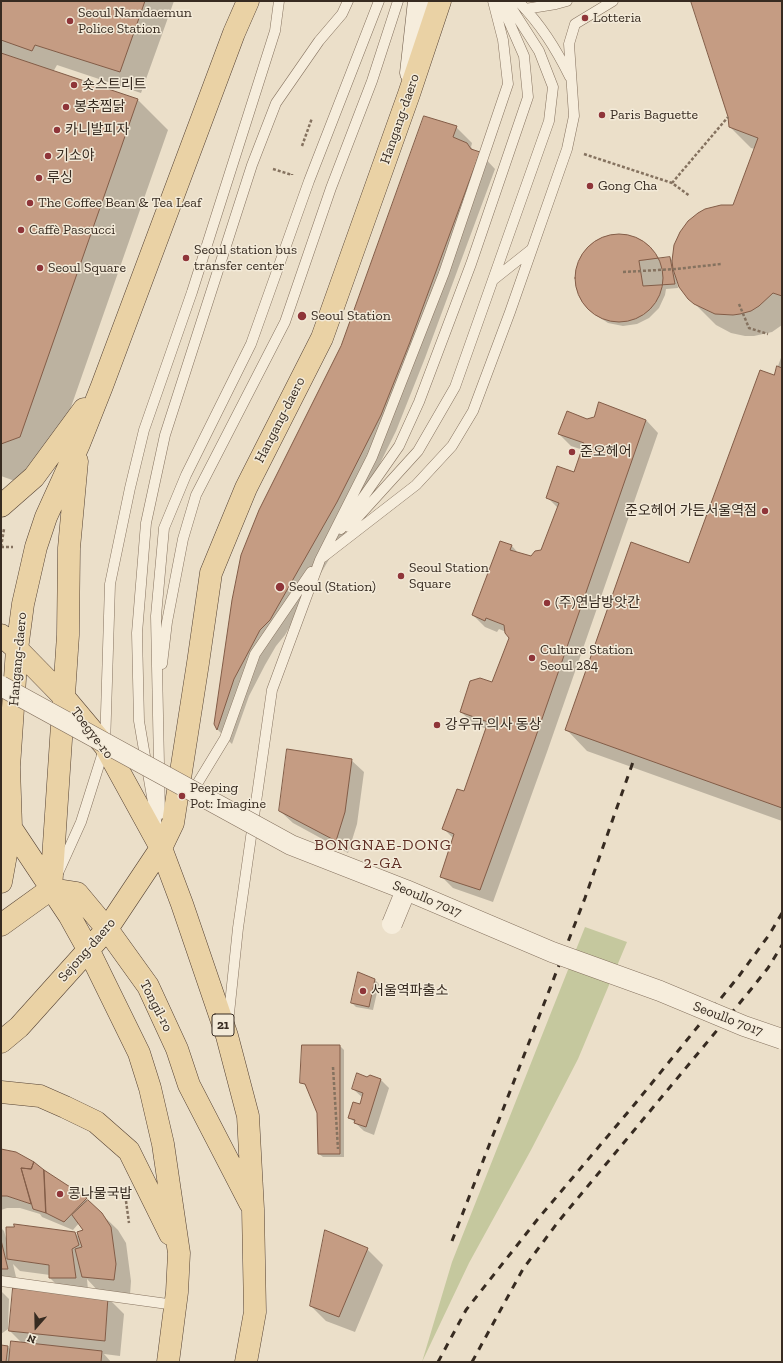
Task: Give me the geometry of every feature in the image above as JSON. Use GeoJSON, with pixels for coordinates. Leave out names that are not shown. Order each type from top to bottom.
{"type":"FeatureCollection","features":[{"type":"Feature","properties":{"kind":"main road","name":"Hangang-daero"},"geometry":{"type":"LineString","coordinates":[[1,882],[9,768],[9,642],[23,604],[36,547],[46,517],[79,444],[102,386],[234,33],[248,1]]}},
{"type":"Feature","properties":{"kind":"main road","name":"Hangang-daero"},"geometry":{"type":"LineString","coordinates":[[161,848],[173,822],[211,573],[246,488],[322,338],[409,94],[440,1]]}},
{"type":"Feature","properties":{"kind":"main road"},"geometry":{"type":"LineString","coordinates":[[3,516],[102,386]]}},
{"type":"Feature","properties":{"kind":"main road","name":"Hangang-daero"},"geometry":{"type":"LineString","coordinates":[[51,889],[68,635],[69,548],[79,444]]}},
{"type":"Feature","properties":{"kind":"main road","name":"Toegye-ro"},"geometry":{"type":"LineString","coordinates":[[9,642],[63,696],[105,746],[161,848]]}},
{"type":"Feature","properties":{"kind":"main road"},"geometry":{"type":"LineString","coordinates":[[6,820],[69,915],[89,951],[139,1053],[150,1088],[163,1144],[179,1253],[177,1292],[168,1362]]}},
{"type":"Feature","properties":{"kind":"main road","name":"Sejong-daero"},"geometry":{"type":"LineString","coordinates":[[1,1042],[18,1027],[108,929],[161,848]]}},
{"type":"Feature","properties":{"kind":"main road","name":"Tongil-ro"},"geometry":{"type":"LineString","coordinates":[[161,848],[182,904],[227,1036],[248,1116],[253,1209],[255,1312],[246,1362]]}},
{"type":"Feature","properties":{"kind":"main road"},"geometry":{"type":"LineString","coordinates":[[1,925],[51,889]]}},
{"type":"Feature","properties":{"kind":"main road","name":"Tongil-ro"},"geometry":{"type":"LineString","coordinates":[[51,889],[77,894],[108,929],[148,986],[177,1050],[189,1085],[253,1209]]}},
{"type":"Feature","properties":{"kind":"main road"},"geometry":{"type":"LineString","coordinates":[[1,1092],[40,1096],[65,1106],[96,1122],[129,1151],[179,1253]]}},
{"type":"Feature","properties":{"kind":"street"},"geometry":{"type":"LineString","coordinates":[[409,94],[418,1]]}},
{"type":"Feature","properties":{"kind":"street","name":"Seoullo 7017"},"geometry":{"type":"LineString","coordinates":[[1,686],[291,845],[406,890],[552,952],[660,991],[744,1026],[782,1039]]}},
{"type":"Feature","properties":{"kind":"street"},"geometry":{"type":"LineString","coordinates":[[392,924],[406,890]]}},
{"type":"Feature","properties":{"kind":"lane"},"geometry":{"type":"LineString","coordinates":[[51,889],[81,822],[105,746],[110,584],[144,430],[192,292],[275,31],[279,1]]}},
{"type":"Feature","properties":{"kind":"lane"},"geometry":{"type":"LineString","coordinates":[[161,848],[138,721],[137,633],[146,523],[165,436],[252,164],[276,103],[319,41],[342,14],[348,1]]}},
{"type":"Feature","properties":{"kind":"lane"},"geometry":{"type":"LineString","coordinates":[[161,848],[156,616],[164,528],[186,475],[251,344],[308,181],[379,1]]}},
{"type":"Feature","properties":{"kind":"lane"},"geometry":{"type":"LineString","coordinates":[[157,700],[167,622],[182,539],[196,495],[284,322],[331,188],[372,81],[398,1]]}},
{"type":"Feature","properties":{"kind":"lane"},"geometry":{"type":"LineString","coordinates":[[227,1036],[238,928],[272,690],[320,560],[375,450],[444,273],[508,84],[503,40],[493,1]]}},
{"type":"Feature","properties":{"kind":"lane"},"geometry":{"type":"LineString","coordinates":[[173,822],[225,738],[254,654],[399,446],[419,402],[471,264],[528,97],[524,56],[500,1]]}},
{"type":"Feature","properties":{"kind":"lane"},"geometry":{"type":"LineString","coordinates":[[320,560],[418,451],[455,386],[549,121],[552,87],[539,51],[507,1]]}},
{"type":"Feature","properties":{"kind":"lane"},"geometry":{"type":"LineString","coordinates":[[518,1],[539,24],[572,80]]}},
{"type":"Feature","properties":{"kind":"lane"},"geometry":{"type":"LineString","coordinates":[[525,9],[566,1]]}},
{"type":"Feature","properties":{"kind":"lane"},"geometry":{"type":"LineString","coordinates":[[320,560],[416,485],[452,446],[473,411],[510,312],[567,149],[574,116],[570,44],[575,24],[613,1]]}},
{"type":"Feature","properties":{"kind":"lane"},"geometry":{"type":"LineString","coordinates":[[492,280],[532,249]]}},
{"type":"Feature","properties":{"kind":"lane"},"geometry":{"type":"LineString","coordinates":[[1,1281],[175,1305]]}},
{"type":"Feature","properties":{"kind":"path"},"geometry":{"type":"LineString","coordinates":[[672,184],[728,117]]}},
{"type":"Feature","properties":{"kind":"path"},"geometry":{"type":"LineString","coordinates":[[586,154],[672,184],[690,196]]}},
{"type":"Feature","properties":{"kind":"path"},"geometry":{"type":"LineString","coordinates":[[272,169],[292,175]]}},
{"type":"Feature","properties":{"kind":"path"},"geometry":{"type":"LineString","coordinates":[[623,272],[676,269],[721,264]]}},
{"type":"Feature","properties":{"kind":"path"},"geometry":{"type":"LineString","coordinates":[[739,304],[750,328],[768,334]]}},
{"type":"Feature","properties":{"kind":"path"},"geometry":{"type":"LineString","coordinates":[[3,516],[1,547],[13,547]]}},
{"type":"Feature","properties":{"kind":"path"},"geometry":{"type":"LineString","coordinates":[[333,1067],[338,1149]]}},
{"type":"Feature","properties":{"kind":"path"},"geometry":{"type":"LineString","coordinates":[[127,1204],[129,1223]]}},
{"type":"Feature","properties":{"kind":"green space"},"geometry":{"type":"Polygon","coordinates":[[[585,927],[627,942],[578,1059],[531,1150],[469,1263],[422,1362],[452,1262],[585,927]]]}},
{"type":"Feature","properties":{"kind":"building","name":"Seoul Namdaemun Police Station"},"geometry":{"type":"Polygon","coordinates":[[[1,1],[145,1],[120,72],[35,45],[32,51],[1,40],[1,1]]]}},
{"type":"Feature","properties":{"kind":"building"},"geometry":{"type":"Polygon","coordinates":[[[691,1],[782,1],[782,296],[773,293],[759,306],[751,311],[740,314],[715,314],[694,304],[679,287],[673,269],[672,261],[674,245],[680,232],[688,221],[705,209],[721,205],[733,205],[758,138],[729,127],[728,117],[691,1]]]}},
{"type":"Feature","properties":{"kind":"building","name":"Seoul Square"},"geometry":{"type":"Polygon","coordinates":[[[1,53],[138,99],[20,437],[1,444],[1,53]]]}},
{"type":"Feature","properties":{"kind":"building"},"geometry":{"type":"Polygon","coordinates":[[[424,116],[457,126],[453,137],[467,143],[471,149],[480,152],[410,342],[381,415],[337,502],[270,620],[260,630],[234,679],[217,730],[214,724],[232,600],[241,555],[259,510],[341,346],[424,116]]]}},
{"type":"Feature","properties":{"kind":"building"},"geometry":{"type":"Polygon","coordinates":[[[619,234],[636,237],[650,247],[660,261],[663,278],[660,295],[650,309],[636,319],[619,322],[602,319],[588,309],[578,295],[575,278],[578,261],[588,247],[602,237],[619,234]]]}},
{"type":"Feature","properties":{"kind":"building"},"geometry":{"type":"Polygon","coordinates":[[[670,257],[675,284],[643,286],[639,261],[670,257]]]}},
{"type":"Feature","properties":{"kind":"building"},"geometry":{"type":"Polygon","coordinates":[[[777,366],[782,368],[782,808],[565,730],[631,542],[689,563],[760,370],[774,375],[777,366]]]}},
{"type":"Feature","properties":{"kind":"building","name":"Culture Station Seoul 284"},"geometry":{"type":"Polygon","coordinates":[[[599,402],[646,420],[535,739],[480,890],[440,877],[454,834],[442,829],[457,789],[464,791],[488,722],[460,712],[470,681],[480,678],[492,682],[509,638],[505,633],[504,625],[486,618],[485,621],[472,615],[500,541],[512,545],[510,550],[531,556],[535,551],[541,550],[559,503],[546,498],[557,466],[574,472],[584,443],[558,434],[567,411],[587,419],[594,417],[599,402]]]}},
{"type":"Feature","properties":{"kind":"building"},"geometry":{"type":"Polygon","coordinates":[[[287,749],[352,759],[345,812],[336,841],[279,811],[287,749]]]}},
{"type":"Feature","properties":{"kind":"building","name":"서울역파출소"},"geometry":{"type":"Polygon","coordinates":[[[358,972],[375,979],[369,1007],[351,1003],[358,972]]]}},
{"type":"Feature","properties":{"kind":"building"},"geometry":{"type":"Polygon","coordinates":[[[302,1045],[340,1045],[340,1154],[318,1154],[317,1113],[305,1084],[300,1083],[302,1045]]]}},
{"type":"Feature","properties":{"kind":"building"},"geometry":{"type":"Polygon","coordinates":[[[357,1073],[367,1077],[370,1075],[381,1079],[366,1127],[354,1123],[355,1120],[348,1118],[353,1102],[360,1104],[363,1093],[352,1089],[357,1073]]]}},
{"type":"Feature","properties":{"kind":"building"},"geometry":{"type":"Polygon","coordinates":[[[1,1149],[16,1152],[34,1162],[31,1169],[21,1168],[31,1204],[7,1196],[1,1196],[1,1149]]]}},
{"type":"Feature","properties":{"kind":"building"},"geometry":{"type":"Polygon","coordinates":[[[34,1162],[44,1170],[46,1213],[33,1209],[21,1168],[31,1169],[34,1162]]]}},
{"type":"Feature","properties":{"kind":"building"},"geometry":{"type":"Polygon","coordinates":[[[44,1170],[87,1198],[64,1222],[46,1213],[44,1170]]]}},
{"type":"Feature","properties":{"kind":"building"},"geometry":{"type":"Polygon","coordinates":[[[88,1200],[102,1213],[111,1227],[116,1264],[114,1280],[82,1277],[75,1249],[82,1247],[77,1232],[83,1230],[72,1215],[88,1200]]]}},
{"type":"Feature","properties":{"kind":"building"},"geometry":{"type":"Polygon","coordinates":[[[14,1224],[75,1232],[79,1245],[72,1249],[76,1278],[49,1278],[49,1265],[7,1259],[6,1227],[14,1227],[14,1224]]]}},
{"type":"Feature","properties":{"kind":"building"},"geometry":{"type":"Polygon","coordinates":[[[325,1230],[368,1248],[339,1317],[310,1306],[325,1230]]]}},
{"type":"Feature","properties":{"kind":"building"},"geometry":{"type":"Polygon","coordinates":[[[1,1240],[8,1269],[1,1269],[1,1240]]]}},
{"type":"Feature","properties":{"kind":"building"},"geometry":{"type":"Polygon","coordinates":[[[13,1288],[108,1297],[105,1341],[9,1331],[13,1288]]]}},
{"type":"Feature","properties":{"kind":"building"},"geometry":{"type":"Polygon","coordinates":[[[11,1341],[102,1351],[101,1362],[9,1362],[11,1341]]]}},
{"type":"Feature","properties":{"kind":"building"},"geometry":{"type":"Polygon","coordinates":[[[1,1345],[8,1346],[6,1362],[1,1362],[1,1345]]]}},
{"type":"Feature","properties":{"kind":"railway"},"geometry":{"type":"LineString","coordinates":[[452,1241],[585,898],[633,762]]}},
{"type":"Feature","properties":{"kind":"railway"},"geometry":{"type":"LineString","coordinates":[[438,1362],[466,1310],[537,1220],[634,1105],[739,976],[769,935],[782,913]]}},
{"type":"Feature","properties":{"kind":"railway"},"geometry":{"type":"LineString","coordinates":[[472,1362],[523,1269],[558,1222],[768,968],[782,945]]}},
{"type":"Feature","properties":{"kind":"place","name":"Lotteria"},"geometry":{"type":"Point","coordinates":[585,18]}},
{"type":"Feature","properties":{"kind":"place","name":"Seoul Namdaemun Police Station"},"geometry":{"type":"Point","coordinates":[70,21]}},
{"type":"Feature","properties":{"kind":"place","name":"숏스트리트"},"geometry":{"type":"Point","coordinates":[74,85]}},
{"type":"Feature","properties":{"kind":"place","name":"봉추찜닭"},"geometry":{"type":"Point","coordinates":[66,107]}},
{"type":"Feature","properties":{"kind":"place","name":"Paris Baguette"},"geometry":{"type":"Point","coordinates":[602,115]}},
{"type":"Feature","properties":{"kind":"place","name":"카니발피자"},"geometry":{"type":"Point","coordinates":[57,130]}},
{"type":"Feature","properties":{"kind":"place","name":"기소야"},"geometry":{"type":"Point","coordinates":[48,156]}},
{"type":"Feature","properties":{"kind":"place","name":"루싱"},"geometry":{"type":"Point","coordinates":[39,178]}},
{"type":"Feature","properties":{"kind":"place","name":"Gong Cha"},"geometry":{"type":"Point","coordinates":[590,186]}},
{"type":"Feature","properties":{"kind":"place","name":"The Coffee Bean & Tea Leaf"},"geometry":{"type":"Point","coordinates":[30,203]}},
{"type":"Feature","properties":{"kind":"place","name":"Caffè Pascucci"},"geometry":{"type":"Point","coordinates":[21,230]}},
{"type":"Feature","properties":{"kind":"place","name":"Seoul station bus transfer center"},"geometry":{"type":"Point","coordinates":[186,258]}},
{"type":"Feature","properties":{"kind":"place","name":"Seoul Square"},"geometry":{"type":"Point","coordinates":[40,268]}},
{"type":"Feature","properties":{"kind":"place","name":"Seoul Station"},"geometry":{"type":"Point","coordinates":[302,316]}},
{"type":"Feature","properties":{"kind":"place","name":"준오헤어"},"geometry":{"type":"Point","coordinates":[572,452]}},
{"type":"Feature","properties":{"kind":"place","name":"준오헤어 가든서울역점"},"geometry":{"type":"Point","coordinates":[765,511]}},
{"type":"Feature","properties":{"kind":"place","name":"Seoul Station Square"},"geometry":{"type":"Point","coordinates":[401,576]}},
{"type":"Feature","properties":{"kind":"place","name":"Seoul (Station)"},"geometry":{"type":"Point","coordinates":[280,587]}},
{"type":"Feature","properties":{"kind":"place","name":"(주)연남방앗간"},"geometry":{"type":"Point","coordinates":[547,603]}},
{"type":"Feature","properties":{"kind":"place","name":"Culture Station Seoul 284"},"geometry":{"type":"Point","coordinates":[532,658]}},
{"type":"Feature","properties":{"kind":"place","name":"강우규 의사 동상"},"geometry":{"type":"Point","coordinates":[437,725]}},
{"type":"Feature","properties":{"kind":"place","name":"Peeping Pot: Imagine"},"geometry":{"type":"Point","coordinates":[182,796]}},
{"type":"Feature","properties":{"kind":"place","name":"서울역파출소"},"geometry":{"type":"Point","coordinates":[363,991]}},
{"type":"Feature","properties":{"kind":"place","name":"콩나물국밥"},"geometry":{"type":"Point","coordinates":[60,1194]}},
{"type":"Feature","properties":{"kind":"district","name":"BONGNAE-DONG 2-GA"},"geometry":{"type":"Point","coordinates":[383,854]}}]}
